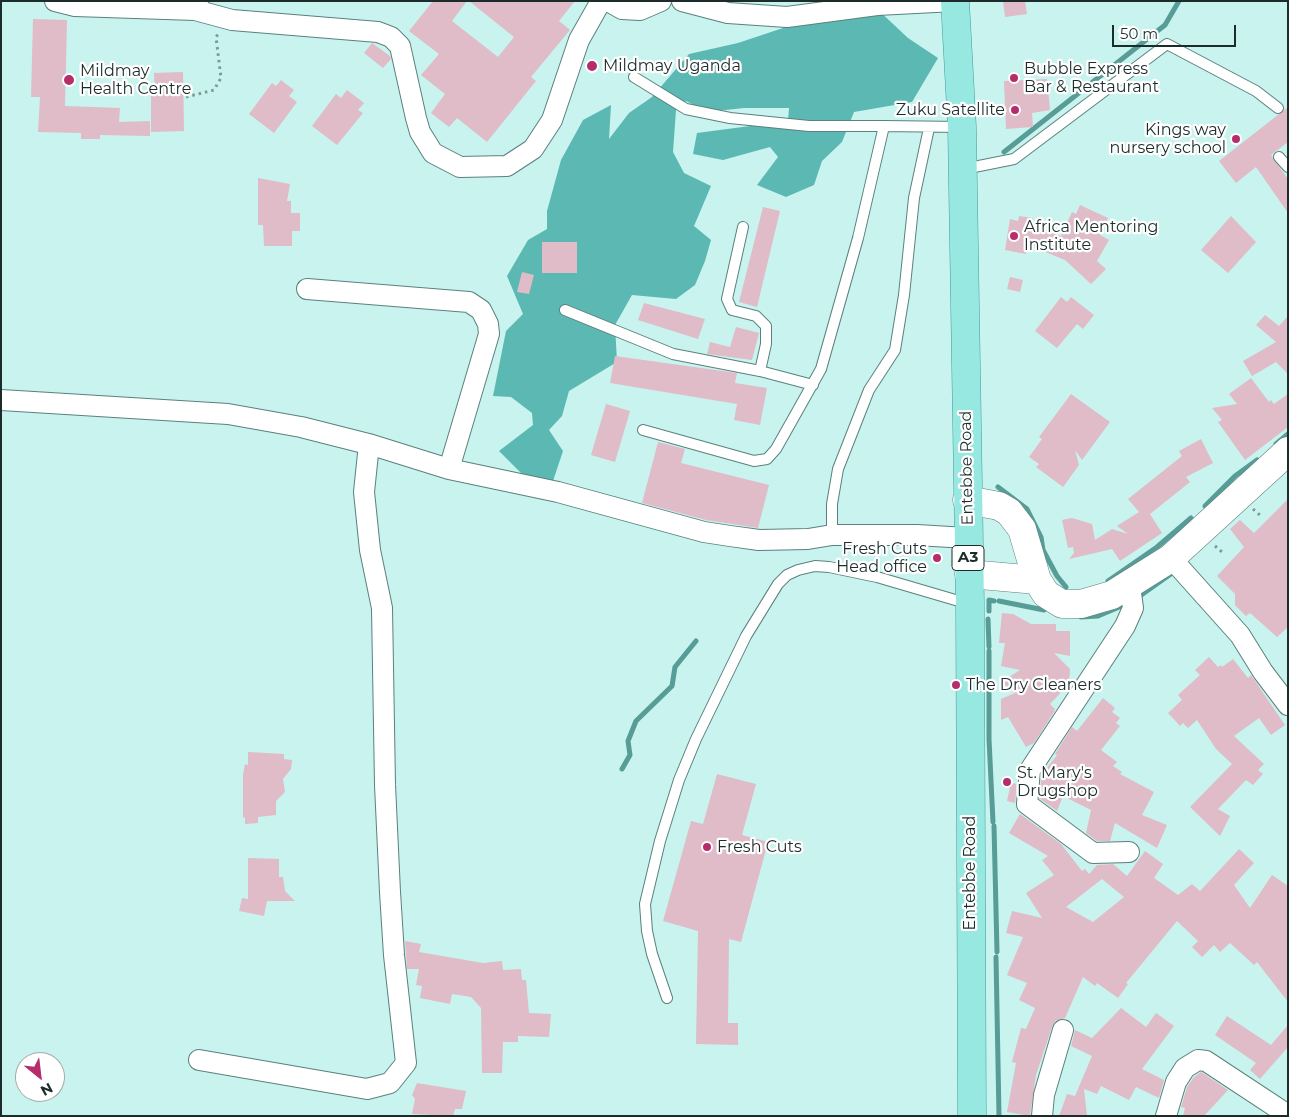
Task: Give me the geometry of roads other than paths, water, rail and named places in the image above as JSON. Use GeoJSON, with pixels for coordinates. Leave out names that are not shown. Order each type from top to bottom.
{"type":"FeatureCollection","features":[{"type":"Feature","properties":{"kind":"main road","name":"Entebbe Road"},"geometry":{"type":"LineString","coordinates":[[955,1],[962,127],[967,538],[970,604],[972,1116]]}},
{"type":"Feature","properties":{"kind":"main road"},"geometry":{"type":"LineString","coordinates":[[967,500],[999,506],[1009,512],[1022,528],[1035,574],[1046,594],[1062,604],[1081,604],[1112,595],[1130,586],[1171,558],[1288,451]]}},
{"type":"Feature","properties":{"kind":"main road"},"geometry":{"type":"LineString","coordinates":[[969,574],[1035,574]]}},
{"type":"Feature","properties":{"kind":"street"},"geometry":{"type":"LineString","coordinates":[[55,1],[76,6],[196,5],[232,20],[378,32],[391,36],[400,46],[420,132],[433,152],[460,167],[507,166],[533,150],[552,120],[579,40],[601,1]]}},
{"type":"Feature","properties":{"kind":"street"},"geometry":{"type":"LineString","coordinates":[[608,1],[622,10],[640,10],[661,1]]}},
{"type":"Feature","properties":{"kind":"street"},"geometry":{"type":"LineString","coordinates":[[682,1],[728,13],[778,17],[877,5],[955,1]]}},
{"type":"Feature","properties":{"kind":"street"},"geometry":{"type":"LineString","coordinates":[[307,289],[469,302],[481,310],[488,324],[489,334],[449,469]]}},
{"type":"Feature","properties":{"kind":"street"},"geometry":{"type":"LineString","coordinates":[[1,400],[228,414],[301,427],[369,444],[449,469],[558,492],[713,533],[759,540],[808,539],[832,535],[917,535],[967,538]]}},
{"type":"Feature","properties":{"kind":"street"},"geometry":{"type":"LineString","coordinates":[[199,1060],[366,1089],[390,1083],[406,1063],[394,954],[390,892],[385,785],[382,608],[370,550],[364,492],[369,444]]}},
{"type":"Feature","properties":{"kind":"street"},"geometry":{"type":"LineString","coordinates":[[1171,558],[1240,635],[1263,672],[1288,705]]}},
{"type":"Feature","properties":{"kind":"street"},"geometry":{"type":"LineString","coordinates":[[1129,852],[1092,852],[1027,804],[1030,770],[1125,626],[1133,608],[1130,586]]}},
{"type":"Feature","properties":{"kind":"street"},"geometry":{"type":"LineString","coordinates":[[1042,1116],[1046,1086],[1063,1030]]}},
{"type":"Feature","properties":{"kind":"street"},"geometry":{"type":"LineString","coordinates":[[1166,1116],[1176,1082],[1185,1068],[1198,1060],[1206,1061],[1288,1115]]}},
{"type":"Feature","properties":{"kind":"lane"},"geometry":{"type":"LineString","coordinates":[[963,169],[1014,159],[1167,44],[1256,91],[1278,108]]}},
{"type":"Feature","properties":{"kind":"lane"},"geometry":{"type":"LineString","coordinates":[[634,77],[686,109],[730,118],[809,126],[962,127]]}},
{"type":"Feature","properties":{"kind":"lane"},"geometry":{"type":"LineString","coordinates":[[644,430],[754,461],[767,459],[776,449],[821,369],[858,238],[884,126]]}},
{"type":"Feature","properties":{"kind":"lane"},"geometry":{"type":"LineString","coordinates":[[832,535],[832,504],[838,469],[869,390],[895,350],[904,295],[914,198],[929,128]]}},
{"type":"Feature","properties":{"kind":"lane"},"geometry":{"type":"LineString","coordinates":[[1279,157],[1288,167]]}},
{"type":"Feature","properties":{"kind":"lane"},"geometry":{"type":"LineString","coordinates":[[742,227],[727,299],[732,310],[756,316],[766,326],[766,344],[760,371]]}},
{"type":"Feature","properties":{"kind":"lane"},"geometry":{"type":"LineString","coordinates":[[566,310],[673,354],[760,371],[813,385]]}},
{"type":"Feature","properties":{"kind":"lane"},"geometry":{"type":"LineString","coordinates":[[667,998],[652,954],[647,931],[646,904],[660,841],[679,780],[696,739],[746,636],[778,584],[787,575],[815,566],[878,577],[970,604]]}},
{"type":"Feature","properties":{"kind":"waterway"},"geometry":{"type":"LineString","coordinates":[[1004,152],[1165,25],[1179,1]]}},
{"type":"Feature","properties":{"kind":"waterway"},"geometry":{"type":"LineString","coordinates":[[1276,444],[1288,434]]}},
{"type":"Feature","properties":{"kind":"waterway"},"geometry":{"type":"LineString","coordinates":[[1205,506],[1235,476],[1257,460]]}},
{"type":"Feature","properties":{"kind":"waterway"},"geometry":{"type":"LineString","coordinates":[[998,487],[1027,509],[1041,537],[1043,550],[1057,576],[1066,587]]}},
{"type":"Feature","properties":{"kind":"waterway"},"geometry":{"type":"LineString","coordinates":[[1108,581],[1157,547],[1191,518]]}},
{"type":"Feature","properties":{"kind":"waterway"},"geometry":{"type":"LineString","coordinates":[[1137,598],[1175,571]]}},
{"type":"Feature","properties":{"kind":"waterway"},"geometry":{"type":"LineString","coordinates":[[989,611],[989,600],[994,601]]}},
{"type":"Feature","properties":{"kind":"waterway"},"geometry":{"type":"LineString","coordinates":[[999,601],[1044,610]]}},
{"type":"Feature","properties":{"kind":"waterway"},"geometry":{"type":"LineString","coordinates":[[1081,617],[1098,616],[1124,605]]}},
{"type":"Feature","properties":{"kind":"waterway"},"geometry":{"type":"LineString","coordinates":[[988,619],[989,647]]}},
{"type":"Feature","properties":{"kind":"waterway"},"geometry":{"type":"LineString","coordinates":[[622,769],[630,755],[628,741],[636,721],[672,686],[675,667],[696,641]]}},
{"type":"Feature","properties":{"kind":"waterway"},"geometry":{"type":"LineString","coordinates":[[989,651],[989,739],[993,822]]}},
{"type":"Feature","properties":{"kind":"waterway"},"geometry":{"type":"LineString","coordinates":[[994,826],[997,952]]}},
{"type":"Feature","properties":{"kind":"waterway"},"geometry":{"type":"LineString","coordinates":[[996,957],[999,1116]]}},
{"type":"Feature","properties":{"kind":"place","name":"Mildmay Uganda"},"geometry":{"type":"Point","coordinates":[592,66]}},
{"type":"Feature","properties":{"kind":"place","name":"Bubble Express Bar & Restaurant"},"geometry":{"type":"Point","coordinates":[1014,78]}},
{"type":"Feature","properties":{"kind":"place","name":"Mildmay Health Centre"},"geometry":{"type":"Point","coordinates":[69,80]}},
{"type":"Feature","properties":{"kind":"place","name":"Zuku Satellite"},"geometry":{"type":"Point","coordinates":[1015,110]}},
{"type":"Feature","properties":{"kind":"place","name":"Kings way nursery school"},"geometry":{"type":"Point","coordinates":[1236,139]}},
{"type":"Feature","properties":{"kind":"place","name":"Africa Mentoring Institute"},"geometry":{"type":"Point","coordinates":[1014,236]}},
{"type":"Feature","properties":{"kind":"place","name":"Fresh Cuts Head office"},"geometry":{"type":"Point","coordinates":[937,558]}},
{"type":"Feature","properties":{"kind":"place","name":"The Dry Cleaners"},"geometry":{"type":"Point","coordinates":[956,685]}},
{"type":"Feature","properties":{"kind":"place","name":"St. Mary's Drugshop"},"geometry":{"type":"Point","coordinates":[1007,782]}},
{"type":"Feature","properties":{"kind":"place","name":"Fresh Cuts"},"geometry":{"type":"Point","coordinates":[707,847]}}]}
